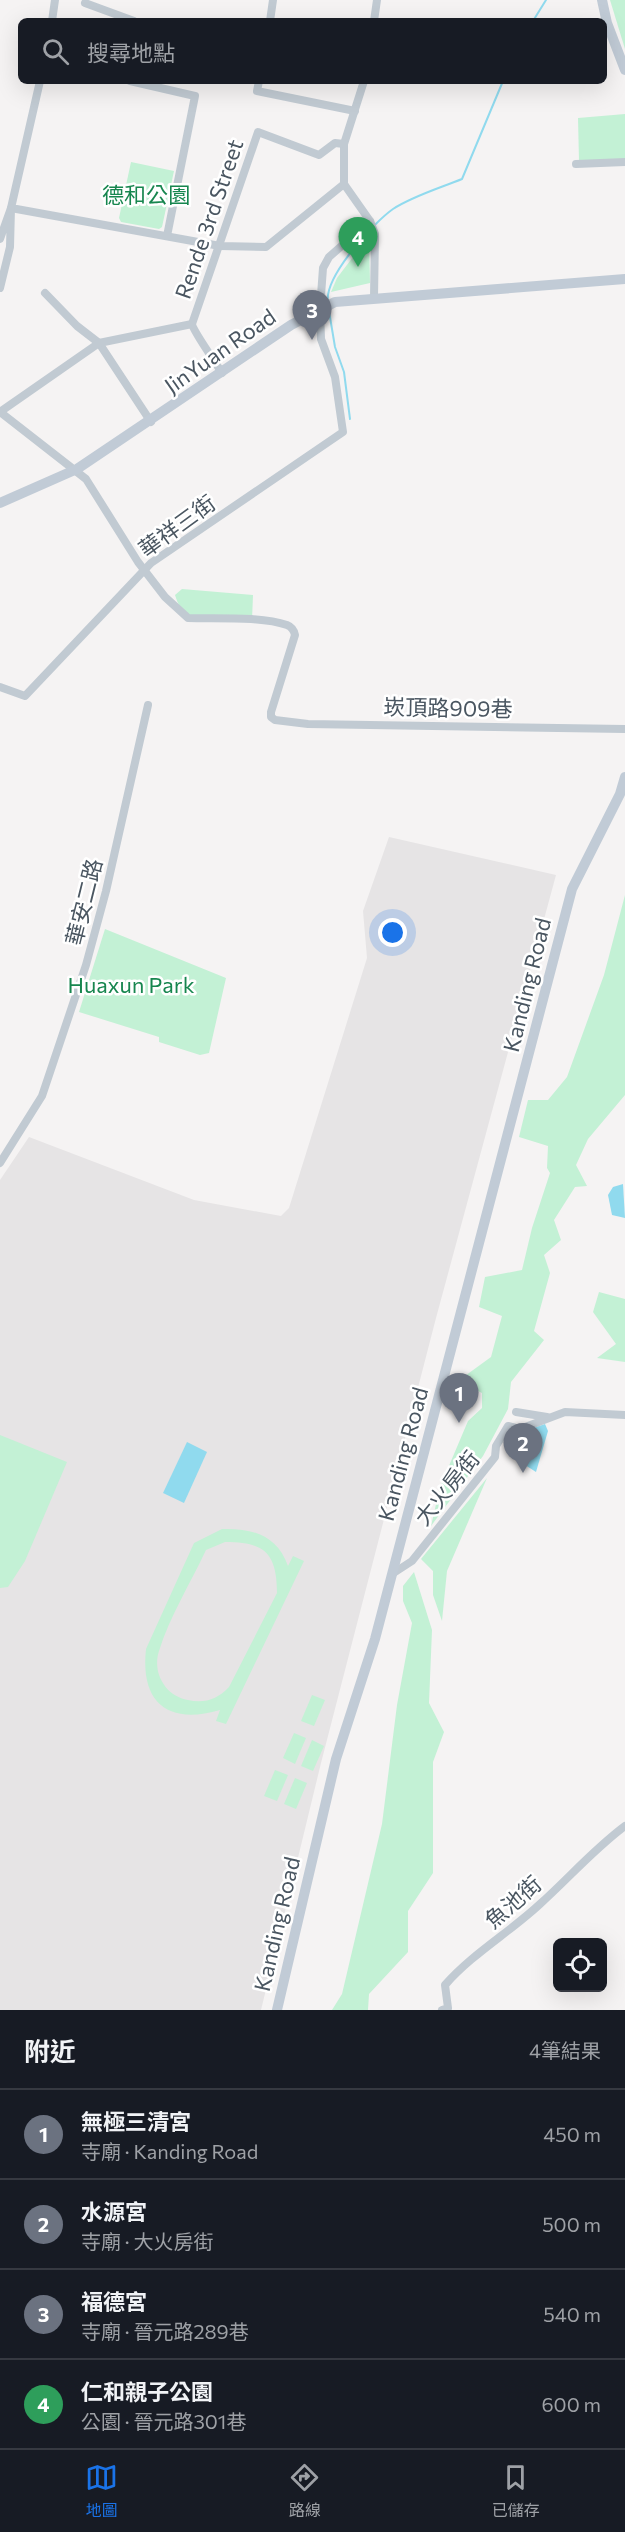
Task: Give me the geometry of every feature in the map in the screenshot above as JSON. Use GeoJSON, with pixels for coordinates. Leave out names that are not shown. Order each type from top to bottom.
{"type":"FeatureCollection","features":[{"type":"Feature","properties":{"kind":"street"},"geometry":{"type":"LineString","coordinates":[[52,18],[55,0]]}},
{"type":"Feature","properties":{"kind":"street"},"geometry":{"type":"LineString","coordinates":[[270,18],[273,0]]}},
{"type":"Feature","properties":{"kind":"street"},"geometry":{"type":"LineString","coordinates":[[374,18],[377,0]]}},
{"type":"Feature","properties":{"kind":"street"},"geometry":{"type":"LineString","coordinates":[[602,0],[606,18]]}},
{"type":"Feature","properties":{"kind":"street"},"geometry":{"type":"LineString","coordinates":[[85,3],[126,18]]}},
{"type":"Feature","properties":{"kind":"street"},"geometry":{"type":"LineString","coordinates":[[607,22],[625,70]]}},
{"type":"Feature","properties":{"kind":"street"},"geometry":{"type":"LineString","coordinates":[[0,239],[11,208],[39,84]]}},
{"type":"Feature","properties":{"kind":"street"},"geometry":{"type":"LineString","coordinates":[[143,84],[195,96],[167,236]]}},
{"type":"Feature","properties":{"kind":"street"},"geometry":{"type":"LineString","coordinates":[[258,84],[257,91],[355,111]]}},
{"type":"Feature","properties":{"kind":"street"},"geometry":{"type":"LineString","coordinates":[[363,84],[344,144],[344,184],[370,221],[375,234],[374,298]]}},
{"type":"Feature","properties":{"kind":"street","name":"Rende 3rd Street"},"geometry":{"type":"LineString","coordinates":[[222,373],[205,344],[193,330],[192,324],[258,132],[319,155],[335,143],[344,144]]}},
{"type":"Feature","properties":{"kind":"street"},"geometry":{"type":"LineString","coordinates":[[576,164],[625,162]]}},
{"type":"Feature","properties":{"kind":"street"},"geometry":{"type":"LineString","coordinates":[[11,208],[220,246],[266,247],[344,184]]}},
{"type":"Feature","properties":{"kind":"street"},"geometry":{"type":"LineString","coordinates":[[0,288],[10,247],[11,208]]}},
{"type":"Feature","properties":{"kind":"street"},"geometry":{"type":"LineString","coordinates":[[320,309],[323,268],[329,257],[370,221]]}},
{"type":"Feature","properties":{"kind":"street","name":"JinYuan Road"},"geometry":{"type":"LineString","coordinates":[[0,504],[77,469],[320,309],[335,302],[625,279]]}},
{"type":"Feature","properties":{"kind":"street"},"geometry":{"type":"LineString","coordinates":[[45,293],[77,326],[99,343],[151,422]]}},
{"type":"Feature","properties":{"kind":"street","name":"華祥三街"},"geometry":{"type":"LineString","coordinates":[[0,687],[26,696],[151,563],[343,432],[335,377],[321,339],[320,309]]}},
{"type":"Feature","properties":{"kind":"street"},"geometry":{"type":"LineString","coordinates":[[145,570],[121,538],[86,479],[77,469],[0,412],[99,343],[192,324]]}},
{"type":"Feature","properties":{"kind":"street","name":"崁頂路909巷"},"geometry":{"type":"LineString","coordinates":[[145,570],[165,597],[188,618],[260,621],[287,625],[293,629],[295,635],[271,717],[275,720],[308,724],[625,729]]}},
{"type":"Feature","properties":{"kind":"street","name":"華安二路"},"geometry":{"type":"LineString","coordinates":[[0,1163],[42,1096],[87,964],[148,705]]}},
{"type":"Feature","properties":{"kind":"street","name":"Kanding Road"},"geometry":{"type":"LineString","coordinates":[[277,2010],[336,1759],[375,1639],[572,889],[620,794],[625,777]]}},
{"type":"Feature","properties":{"kind":"street"},"geometry":{"type":"LineString","coordinates":[[516,1412],[550,1417]]}},
{"type":"Feature","properties":{"kind":"street","name":"大火房街"},"geometry":{"type":"LineString","coordinates":[[392,1574],[412,1561],[495,1456],[496,1446],[508,1426],[520,1430],[564,1412],[625,1415]]}},
{"type":"Feature","properties":{"kind":"street","name":"魚池街"},"geometry":{"type":"LineString","coordinates":[[442,2010],[448,2008],[445,1985],[458,1971],[541,1904],[606,1840],[625,1826]]}},
{"type":"Feature","properties":{"kind":"shaded area"},"geometry":{"type":"Polygon","coordinates":[[[389,837],[556,875],[436,1318],[321,1763],[261,2010],[0,2010],[0,1180],[29,1137],[194,1200],[281,1216],[289,1208],[367,958],[363,911],[389,837]]]}},
{"type":"Feature","properties":{"kind":"green space"},"geometry":{"type":"Polygon","coordinates":[[[610,0],[625,0],[625,49],[610,0]]]}},
{"type":"Feature","properties":{"kind":"green space"},"geometry":{"type":"Polygon","coordinates":[[[625,114],[625,159],[579,161],[578,118],[625,114]]]}},
{"type":"Feature","properties":{"kind":"green space","name":"德和公園"},"geometry":{"type":"Polygon","coordinates":[[[131,162],[174,171],[162,227],[159,229],[121,222],[119,218],[131,162]]]}},
{"type":"Feature","properties":{"kind":"green space"},"geometry":{"type":"Polygon","coordinates":[[[369,236],[370,283],[331,292],[337,278],[369,236]]]}},
{"type":"Feature","properties":{"kind":"green space"},"geometry":{"type":"Polygon","coordinates":[[[182,589],[253,595],[252,620],[192,616],[183,610],[176,599],[175,595],[182,589]]]}},
{"type":"Feature","properties":{"kind":"green space"},"geometry":{"type":"Polygon","coordinates":[[[625,895],[625,1095],[588,1139],[576,1165],[587,1186],[575,1187],[554,1220],[561,1240],[544,1255],[550,1273],[534,1331],[544,1340],[511,1382],[508,1409],[483,1456],[431,1526],[440,1487],[468,1421],[482,1408],[482,1393],[458,1381],[491,1357],[502,1316],[479,1307],[485,1277],[522,1270],[532,1228],[550,1173],[547,1168],[548,1146],[519,1137],[528,1100],[548,1100],[567,1077],[604,975],[625,895]]]}},
{"type":"Feature","properties":{"kind":"green space","name":"Huaxun Park"},"geometry":{"type":"Polygon","coordinates":[[[105,929],[226,978],[209,1053],[200,1055],[159,1042],[159,1037],[79,1012],[105,929]]]}},
{"type":"Feature","properties":{"kind":"green space"},"geometry":{"type":"Polygon","coordinates":[[[599,1292],[625,1299],[625,1362],[597,1358],[616,1344],[593,1312],[599,1292]]]}},
{"type":"Feature","properties":{"kind":"green space"},"geometry":{"type":"Polygon","coordinates":[[[0,1435],[67,1462],[25,1561],[8,1587],[0,1588],[0,1435]]]}},
{"type":"Feature","properties":{"kind":"green space"},"geometry":{"type":"Polygon","coordinates":[[[487,1478],[447,1571],[442,1621],[433,1595],[433,1571],[421,1559],[487,1478]]]}},
{"type":"Feature","properties":{"kind":"green space"},"geometry":{"type":"Polygon","coordinates":[[[222,1529],[243,1530],[270,1540],[283,1555],[288,1566],[293,1556],[304,1561],[226,1724],[216,1721],[220,1710],[186,1715],[162,1706],[153,1696],[145,1668],[146,1649],[194,1543],[222,1529]],[[225,1542],[206,1550],[163,1638],[157,1659],[159,1675],[167,1688],[180,1698],[205,1701],[220,1695],[229,1687],[277,1593],[271,1559],[258,1547],[225,1542]]]}},
{"type":"Feature","properties":{"kind":"green space"},"geometry":{"type":"Polygon","coordinates":[[[414,1572],[432,1630],[429,1703],[444,1732],[433,1762],[433,1873],[408,1911],[408,1952],[369,1994],[368,2010],[332,2010],[342,1994],[382,1824],[397,1705],[412,1623],[403,1601],[403,1586],[414,1572]]]}},
{"type":"Feature","properties":{"kind":"green space"},"geometry":{"type":"Polygon","coordinates":[[[312,1695],[325,1700],[314,1726],[301,1721],[312,1695]]]}},
{"type":"Feature","properties":{"kind":"green space"},"geometry":{"type":"Polygon","coordinates":[[[294,1733],[306,1738],[295,1764],[283,1758],[294,1733]]]}},
{"type":"Feature","properties":{"kind":"green space"},"geometry":{"type":"Polygon","coordinates":[[[312,1740],[324,1746],[313,1771],[301,1766],[312,1740]]]}},
{"type":"Feature","properties":{"kind":"green space"},"geometry":{"type":"Polygon","coordinates":[[[275,1770],[288,1775],[277,1801],[264,1796],[275,1770]]]}},
{"type":"Feature","properties":{"kind":"green space"},"geometry":{"type":"Polygon","coordinates":[[[295,1778],[307,1783],[296,1809],[284,1804],[295,1778]]]}},
{"type":"Feature","properties":{"kind":"water"},"geometry":{"type":"Polygon","coordinates":[[[623,1184],[625,1218],[612,1215],[608,1195],[613,1187],[623,1184]]]}},
{"type":"Feature","properties":{"kind":"water"},"geometry":{"type":"Polygon","coordinates":[[[545,1424],[548,1431],[536,1472],[514,1458],[521,1432],[545,1424]]]}},
{"type":"Feature","properties":{"kind":"water"},"geometry":{"type":"Polygon","coordinates":[[[187,1442],[207,1452],[184,1503],[163,1493],[187,1442]]]}},
{"type":"Feature","properties":{"kind":"waterway"},"geometry":{"type":"LineString","coordinates":[[535,18],[546,0]]}},
{"type":"Feature","properties":{"kind":"waterway"},"geometry":{"type":"LineString","coordinates":[[328,302],[329,291],[342,265],[384,216],[409,200],[462,179],[502,84]]}},
{"type":"Feature","properties":{"kind":"waterway"},"geometry":{"type":"LineString","coordinates":[[329,311],[335,347],[344,372],[350,419]]}},
{"type":"Feature","properties":{"kind":"place","name":"仁和親子公園"},"geometry":{"type":"Point","coordinates":[358,267]}},
{"type":"Feature","properties":{"kind":"place","name":"福德宮"},"geometry":{"type":"Point","coordinates":[312,340]}},
{"type":"Feature","properties":{"kind":"place","name":"無極三清宮"},"geometry":{"type":"Point","coordinates":[459,1423]}},
{"type":"Feature","properties":{"kind":"place","name":"水源宮"},"geometry":{"type":"Point","coordinates":[523,1473]}}]}
